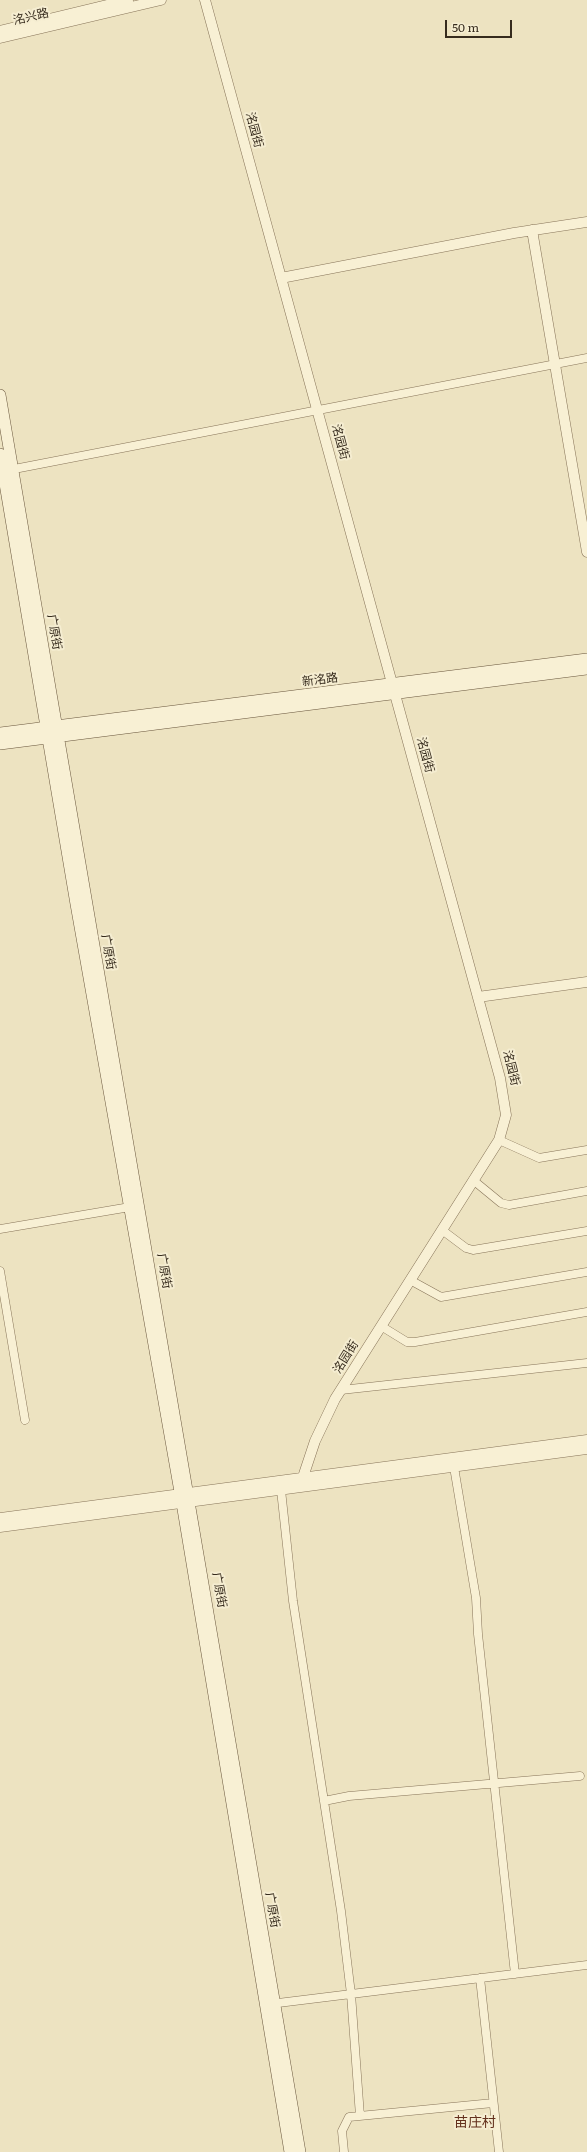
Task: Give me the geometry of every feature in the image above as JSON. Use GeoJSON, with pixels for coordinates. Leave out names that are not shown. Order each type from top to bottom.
{"type":"FeatureCollection","features":[{"type":"Feature","properties":{"kind":"main road","name":"广原街"},"geometry":{"type":"LineString","coordinates":[[0,395],[5,471]]}},
{"type":"Feature","properties":{"kind":"main road","name":"广原街"},"geometry":{"type":"LineString","coordinates":[[0,454],[5,471],[53,732],[185,1498],[270,2004],[290,2152]]}},
{"type":"Feature","properties":{"kind":"main road","name":"新洺路"},"geometry":{"type":"LineString","coordinates":[[53,732],[394,688],[587,659]]}},
{"type":"Feature","properties":{"kind":"main road","name":"新洺路"},"geometry":{"type":"LineString","coordinates":[[394,688],[587,669]]}},
{"type":"Feature","properties":{"kind":"main road","name":"广原街"},"geometry":{"type":"LineString","coordinates":[[53,732],[130,1207],[185,1498]]}},
{"type":"Feature","properties":{"kind":"main road"},"geometry":{"type":"LineString","coordinates":[[0,733],[53,732]]}},
{"type":"Feature","properties":{"kind":"main road"},"geometry":{"type":"LineString","coordinates":[[0,744],[53,732]]}},
{"type":"Feature","properties":{"kind":"main road","name":"广原街"},"geometry":{"type":"LineString","coordinates":[[270,2004],[300,2152]]}},
{"type":"Feature","properties":{"kind":"street","name":"洺兴路"},"geometry":{"type":"LineString","coordinates":[[0,31],[128,0]]}},
{"type":"Feature","properties":{"kind":"street","name":"洺兴路"},"geometry":{"type":"LineString","coordinates":[[0,38],[161,0]]}},
{"type":"Feature","properties":{"kind":"street","name":"洺园街"},"geometry":{"type":"LineString","coordinates":[[205,0],[478,997],[505,1101],[506,1115],[504,1128],[499,1140],[341,1390],[315,1441],[304,1477]]}},
{"type":"Feature","properties":{"kind":"street"},"geometry":{"type":"LineString","coordinates":[[281,278],[532,230],[587,222]]}},
{"type":"Feature","properties":{"kind":"street"},"geometry":{"type":"LineString","coordinates":[[532,230],[555,364],[585,523],[587,552]]}},
{"type":"Feature","properties":{"kind":"street"},"geometry":{"type":"LineString","coordinates":[[5,471],[318,409],[587,358]]}},
{"type":"Feature","properties":{"kind":"street"},"geometry":{"type":"LineString","coordinates":[[478,997],[587,982]]}},
{"type":"Feature","properties":{"kind":"street"},"geometry":{"type":"LineString","coordinates":[[499,1140],[539,1158],[587,1150]]}},
{"type":"Feature","properties":{"kind":"street"},"geometry":{"type":"LineString","coordinates":[[474,1180],[501,1203],[506,1205],[587,1191]]}},
{"type":"Feature","properties":{"kind":"street"},"geometry":{"type":"LineString","coordinates":[[0,1229],[130,1207]]}},
{"type":"Feature","properties":{"kind":"street"},"geometry":{"type":"LineString","coordinates":[[442,1230],[466,1248],[473,1250],[587,1231]]}},
{"type":"Feature","properties":{"kind":"street"},"geometry":{"type":"LineString","coordinates":[[0,1271],[25,1420]]}},
{"type":"Feature","properties":{"kind":"street"},"geometry":{"type":"LineString","coordinates":[[410,1280],[437,1297],[441,1297],[587,1272]]}},
{"type":"Feature","properties":{"kind":"street"},"geometry":{"type":"LineString","coordinates":[[381,1326],[407,1342],[415,1342],[587,1312]]}},
{"type":"Feature","properties":{"kind":"street"},"geometry":{"type":"LineString","coordinates":[[341,1390],[587,1363]]}},
{"type":"Feature","properties":{"kind":"street"},"geometry":{"type":"LineString","coordinates":[[0,1527],[185,1498],[304,1477],[587,1440]]}},
{"type":"Feature","properties":{"kind":"street"},"geometry":{"type":"LineString","coordinates":[[0,1518],[185,1498],[281,1490],[587,1449]]}},
{"type":"Feature","properties":{"kind":"street"},"geometry":{"type":"LineString","coordinates":[[454,1467],[476,1598],[478,1634],[516,1974]]}},
{"type":"Feature","properties":{"kind":"street"},"geometry":{"type":"LineString","coordinates":[[281,1490],[293,1601],[342,1912],[351,1994],[360,2116]]}},
{"type":"Feature","properties":{"kind":"street"},"geometry":{"type":"LineString","coordinates":[[324,1801],[349,1796],[580,1776]]}},
{"type":"Feature","properties":{"kind":"street"},"geometry":{"type":"LineString","coordinates":[[270,2004],[587,1965]]}},
{"type":"Feature","properties":{"kind":"street"},"geometry":{"type":"LineString","coordinates":[[480,1978],[499,2152]]}},
{"type":"Feature","properties":{"kind":"street"},"geometry":{"type":"LineString","coordinates":[[344,2152],[342,2131],[349,2117],[493,2102]]}},
{"type":"Feature","properties":{"kind":"district","name":"苗庄村"},"geometry":{"type":"Point","coordinates":[475,2123]}}]}
